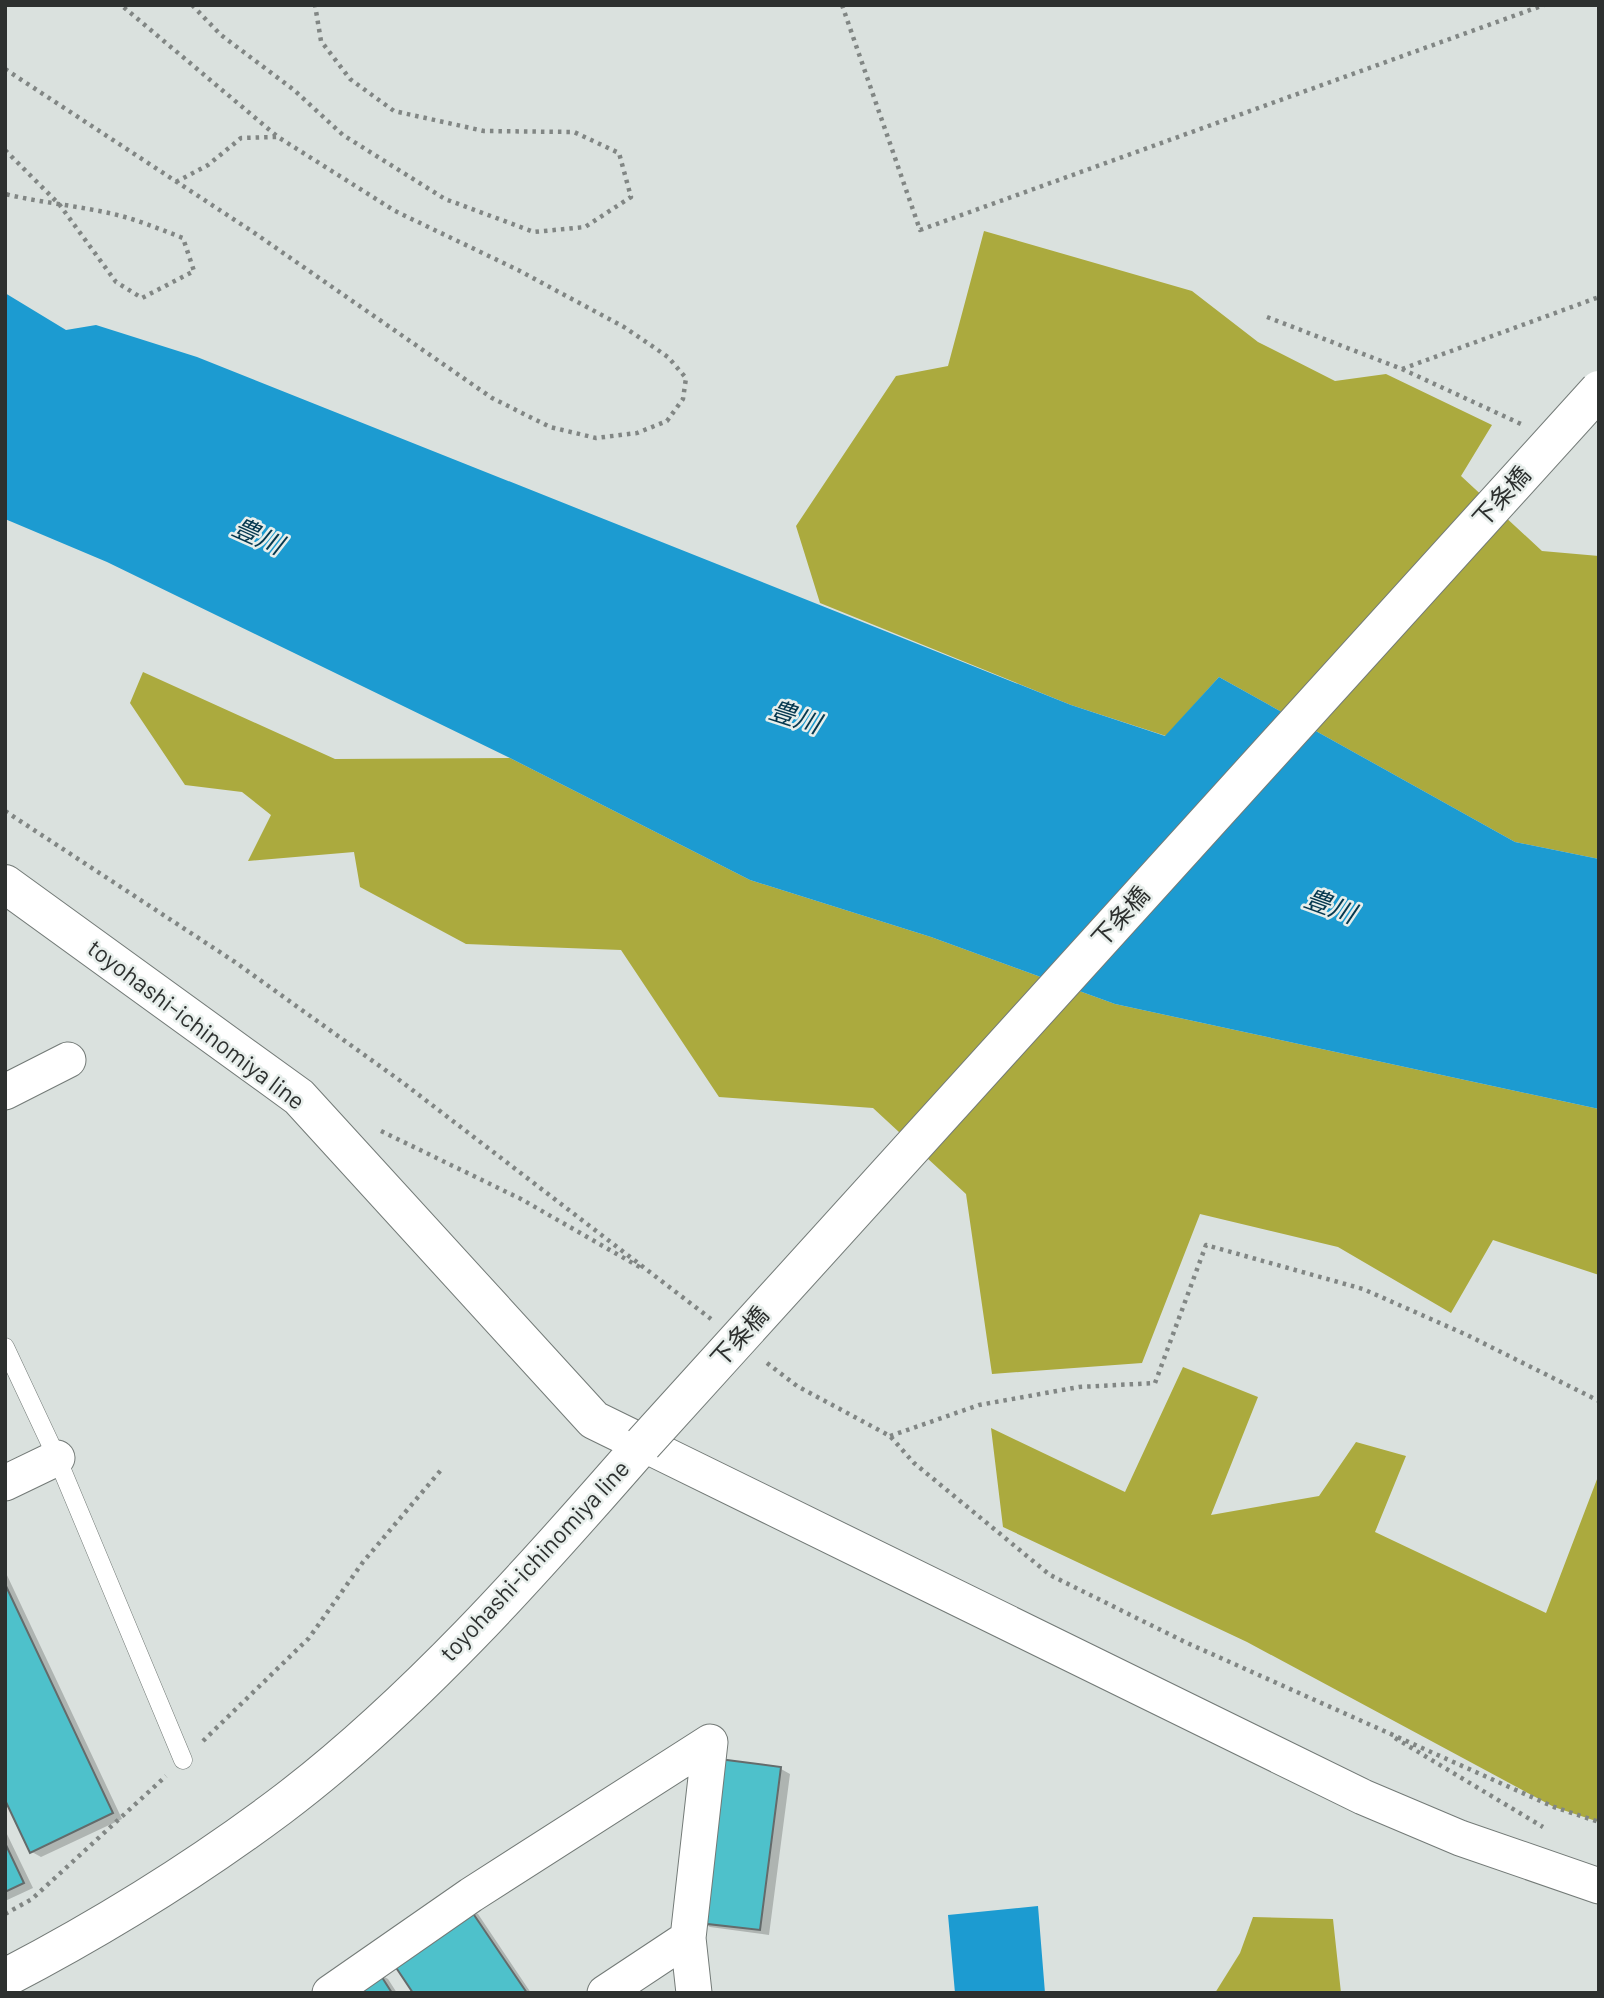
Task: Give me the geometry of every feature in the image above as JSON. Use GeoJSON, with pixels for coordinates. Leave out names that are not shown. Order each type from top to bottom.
{"type":"FeatureCollection","features":[{"type":"Feature","properties":{"kind":"main road","name":"下条橋"},"geometry":{"type":"LineString","coordinates":[[643,1444],[1599,390]]}},
{"type":"Feature","properties":{"kind":"main road","name":"toyohashi-ichinomiya line"},"geometry":{"type":"LineString","coordinates":[[5,884],[299,1097],[594,1420],[643,1444],[459,1645],[359,1739],[281,1805],[204,1861],[94,1932],[5,1978]]}},
{"type":"Feature","properties":{"kind":"street"},"geometry":{"type":"LineString","coordinates":[[5,1092],[68,1060]]}},
{"type":"Feature","properties":{"kind":"street"},"geometry":{"type":"LineString","coordinates":[[643,1444],[1363,1797],[1460,1838],[1599,1886]]}},
{"type":"Feature","properties":{"kind":"street"},"geometry":{"type":"LineString","coordinates":[[5,1483],[57,1458]]}},
{"type":"Feature","properties":{"kind":"street"},"geometry":{"type":"LineString","coordinates":[[330,1993],[471,1895],[710,1742],[688,1938],[694,1993]]}},
{"type":"Feature","properties":{"kind":"street"},"geometry":{"type":"LineString","coordinates":[[606,1993],[688,1938]]}},
{"type":"Feature","properties":{"kind":"lane"},"geometry":{"type":"LineString","coordinates":[[5,1347],[57,1458],[183,1760]]}},
{"type":"Feature","properties":{"kind":"path"},"geometry":{"type":"LineString","coordinates":[[5,69],[492,398],[550,427],[596,438],[637,433],[667,421],[683,399],[685,378],[668,357],[624,327],[517,270],[395,211],[278,137],[121,5]]}},
{"type":"Feature","properties":{"kind":"path"},"geometry":{"type":"LineString","coordinates":[[192,5],[221,35],[294,90],[343,135],[445,199],[534,232],[585,227],[631,197],[619,153],[574,132],[484,131],[394,111],[350,79],[321,41],[315,5]]}},
{"type":"Feature","properties":{"kind":"path"},"geometry":{"type":"LineString","coordinates":[[842,5],[920,230],[1544,5]]}},
{"type":"Feature","properties":{"kind":"path"},"geometry":{"type":"LineString","coordinates":[[176,182],[208,165],[240,138],[278,137]]}},
{"type":"Feature","properties":{"kind":"path"},"geometry":{"type":"LineString","coordinates":[[5,150],[58,204],[116,282],[142,298],[194,271],[183,238],[106,212],[58,204],[5,194]]}},
{"type":"Feature","properties":{"kind":"path"},"geometry":{"type":"LineString","coordinates":[[1402,369],[1599,297]]}},
{"type":"Feature","properties":{"kind":"path"},"geometry":{"type":"LineString","coordinates":[[1267,317],[1402,369],[1525,425]]}},
{"type":"Feature","properties":{"kind":"path"},"geometry":{"type":"LineString","coordinates":[[5,811],[246,970],[402,1082],[712,1320]]}},
{"type":"Feature","properties":{"kind":"path"},"geometry":{"type":"LineString","coordinates":[[370,1127],[522,1199],[658,1278]]}},
{"type":"Feature","properties":{"kind":"path"},"geometry":{"type":"LineString","coordinates":[[891,1436],[979,1405],[1079,1387],[1155,1383],[1206,1244],[1363,1289],[1467,1335],[1599,1401]]}},
{"type":"Feature","properties":{"kind":"path"},"geometry":{"type":"LineString","coordinates":[[765,1361],[797,1386],[891,1436],[914,1463],[1050,1575],[1185,1642],[1554,1807],[1599,1822]]}},
{"type":"Feature","properties":{"kind":"path"},"geometry":{"type":"LineString","coordinates":[[5,1914],[32,1899],[183,1760],[309,1638],[363,1562],[441,1470]]}},
{"type":"Feature","properties":{"kind":"path"},"geometry":{"type":"LineString","coordinates":[[1379,1728],[1553,1833]]}},
{"type":"Feature","properties":{"kind":"shaded area"},"geometry":{"type":"Polygon","coordinates":[[[984,231],[1192,291],[1258,342],[1335,381],[1386,374],[1492,425],[1461,476],[1542,551],[1599,556],[1599,859],[1515,842],[1219,677],[1166,736],[1071,705],[820,603],[796,526],[896,376],[948,366],[984,231]]]}},
{"type":"Feature","properties":{"kind":"shaded area"},"geometry":{"type":"Polygon","coordinates":[[[143,672],[335,759],[510,758],[750,880],[931,937],[1115,1004],[1599,1109],[1599,1275],[1493,1240],[1451,1313],[1338,1247],[1200,1214],[1142,1363],[992,1374],[966,1194],[873,1108],[719,1097],[621,950],[466,944],[360,887],[354,852],[248,861],[271,815],[242,792],[185,785],[130,703],[143,672]]]}},
{"type":"Feature","properties":{"kind":"shaded area"},"geometry":{"type":"Polygon","coordinates":[[[1183,1367],[1258,1397],[1211,1515],[1319,1496],[1356,1442],[1406,1456],[1375,1532],[1546,1613],[1599,1474],[1599,1822],[1554,1807],[1247,1642],[1003,1527],[991,1428],[1125,1492],[1183,1367]]]}},
{"type":"Feature","properties":{"kind":"shaded area"},"geometry":{"type":"Polygon","coordinates":[[[1253,1917],[1333,1919],[1341,1993],[1215,1993],[1240,1953],[1253,1917]]]}},
{"type":"Feature","properties":{"kind":"water","name":"豊川"},"geometry":{"type":"Polygon","coordinates":[[[5,293],[66,330],[96,325],[197,357],[1071,705],[1165,736],[1219,677],[1515,842],[1599,859],[1599,1109],[1115,1004],[931,937],[750,880],[510,758],[107,562],[5,519],[5,293]]]}},
{"type":"Feature","properties":{"kind":"water"},"geometry":{"type":"Polygon","coordinates":[[[1038,1906],[1045,1993],[955,1993],[948,1915],[1038,1906]]]}},
{"type":"Feature","properties":{"kind":"building"},"geometry":{"type":"Polygon","coordinates":[[[5,1584],[113,1813],[30,1853],[5,1800],[5,1584]]]}},
{"type":"Feature","properties":{"kind":"building"},"geometry":{"type":"Polygon","coordinates":[[[719,1759],[781,1767],[760,1930],[699,1923],[719,1759]]]}},
{"type":"Feature","properties":{"kind":"building"},"geometry":{"type":"Polygon","coordinates":[[[5,1843],[24,1883],[5,1892],[5,1843]]]}},
{"type":"Feature","properties":{"kind":"building"},"geometry":{"type":"Polygon","coordinates":[[[468,1906],[527,1993],[413,1993],[391,1960],[468,1906]]]}},
{"type":"Feature","properties":{"kind":"building"},"geometry":{"type":"Polygon","coordinates":[[[378,1971],[392,1993],[345,1993],[378,1971]]]}}]}
